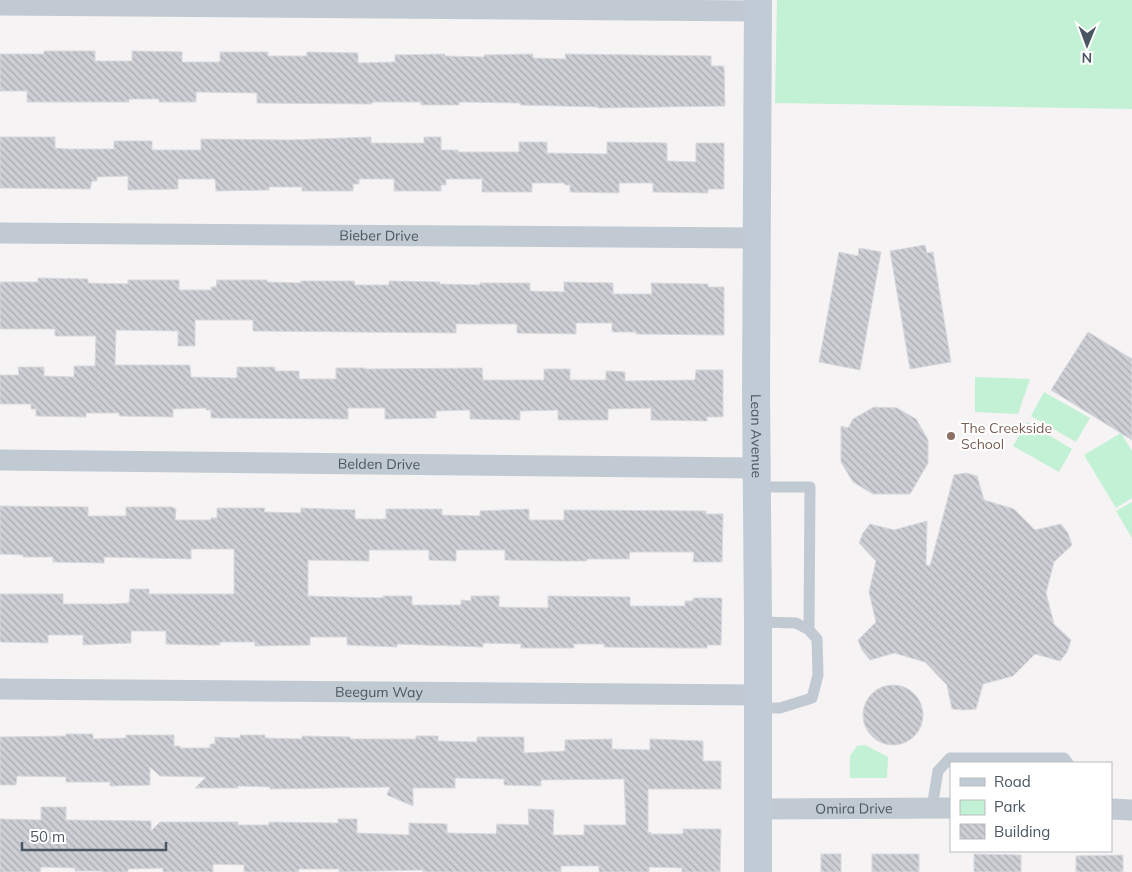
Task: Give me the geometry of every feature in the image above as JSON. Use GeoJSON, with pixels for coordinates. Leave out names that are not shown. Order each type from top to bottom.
{"type":"FeatureCollection","features":[{"type":"Feature","properties":{"kind":"street"},"geometry":{"type":"LineString","coordinates":[[0,5],[758,5]]}},
{"type":"Feature","properties":{"kind":"street","name":"Lean Avenue"},"geometry":{"type":"LineString","coordinates":[[758,5],[756,477],[758,872]]}},
{"type":"Feature","properties":{"kind":"street","name":"Bieber Drive"},"geometry":{"type":"LineString","coordinates":[[0,233],[757,238]]}},
{"type":"Feature","properties":{"kind":"street","name":"Belden Drive"},"geometry":{"type":"LineString","coordinates":[[0,460],[756,477]]}},
{"type":"Feature","properties":{"kind":"street","name":"Beegum Way"},"geometry":{"type":"LineString","coordinates":[[0,689],[758,702]]}},
{"type":"Feature","properties":{"kind":"street","name":"Omira Drive"},"geometry":{"type":"LineString","coordinates":[[758,809],[942,808]]}},
{"type":"Feature","properties":{"kind":"street"},"geometry":{"type":"LineString","coordinates":[[1112,810],[1132,810]]}},
{"type":"Feature","properties":{"kind":"lane"},"geometry":{"type":"LineString","coordinates":[[756,477],[810,487],[809,630]]}},
{"type":"Feature","properties":{"kind":"lane"},"geometry":{"type":"LineString","coordinates":[[758,622],[796,623],[809,630],[816,639],[818,675],[812,698],[780,708],[758,702]]}},
{"type":"Feature","properties":{"kind":"lane"},"geometry":{"type":"LineString","coordinates":[[942,808],[938,772],[950,758],[1064,758],[1067,762]]}},
{"type":"Feature","properties":{"kind":"green space"},"geometry":{"type":"Polygon","coordinates":[[[777,0],[1132,0],[1132,109],[775,103],[777,0]]]}},
{"type":"Feature","properties":{"kind":"green space"},"geometry":{"type":"Polygon","coordinates":[[[975,377],[1030,379],[1018,414],[975,412],[975,377]]]}},
{"type":"Feature","properties":{"kind":"green space"},"geometry":{"type":"Polygon","coordinates":[[[1044,392],[1090,418],[1076,442],[1031,416],[1044,392]]]}},
{"type":"Feature","properties":{"kind":"green space"},"geometry":{"type":"Polygon","coordinates":[[[1027,422],[1072,449],[1059,472],[1013,446],[1027,422]]]}},
{"type":"Feature","properties":{"kind":"green space"},"geometry":{"type":"Polygon","coordinates":[[[1121,433],[1132,451],[1132,498],[1116,508],[1084,455],[1121,433]]]}},
{"type":"Feature","properties":{"kind":"green space"},"geometry":{"type":"Polygon","coordinates":[[[1132,502],[1132,538],[1116,511],[1132,502]]]}},
{"type":"Feature","properties":{"kind":"green space"},"geometry":{"type":"Polygon","coordinates":[[[865,745],[888,757],[887,778],[850,778],[850,756],[857,746],[865,745]]]}},
{"type":"Feature","properties":{"kind":"building"},"geometry":{"type":"Polygon","coordinates":[[[44,51],[95,51],[95,61],[132,61],[132,51],[182,52],[182,62],[220,62],[220,52],[268,52],[268,56],[307,56],[307,52],[358,53],[358,63],[395,62],[395,55],[445,54],[445,56],[484,57],[484,55],[533,54],[533,58],[566,59],[565,54],[711,56],[711,66],[724,66],[725,106],[598,108],[520,105],[520,103],[459,102],[459,105],[421,105],[421,102],[372,102],[372,104],[257,103],[257,93],[196,92],[196,102],[159,102],[159,99],[129,99],[129,102],[27,102],[27,91],[0,91],[0,54],[44,54],[44,51]]]}},
{"type":"Feature","properties":{"kind":"building"},"geometry":{"type":"Polygon","coordinates":[[[0,137],[55,137],[55,148],[65,149],[114,149],[114,141],[152,141],[152,150],[201,150],[201,139],[289,140],[371,137],[371,143],[424,143],[424,137],[441,137],[441,150],[458,150],[458,152],[519,152],[519,142],[547,142],[547,153],[607,154],[607,142],[667,143],[667,161],[696,162],[696,143],[724,143],[724,189],[708,189],[708,193],[653,192],[653,183],[619,183],[619,193],[570,192],[570,185],[565,185],[565,183],[532,183],[532,192],[482,192],[482,179],[446,179],[446,185],[441,185],[441,191],[394,191],[394,179],[359,179],[359,184],[353,184],[353,191],[302,191],[302,187],[269,187],[269,190],[216,191],[215,179],[178,179],[178,189],[128,190],[128,176],[97,177],[97,181],[92,181],[90,189],[0,188],[0,137]]]}},
{"type":"Feature","properties":{"kind":"building"},"geometry":{"type":"Polygon","coordinates":[[[925,245],[927,253],[933,252],[951,362],[910,369],[890,251],[925,245]]]}},
{"type":"Feature","properties":{"kind":"building"},"geometry":{"type":"Polygon","coordinates":[[[859,248],[881,252],[860,370],[819,362],[839,252],[858,256],[859,248]]]}},
{"type":"Feature","properties":{"kind":"building"},"geometry":{"type":"Polygon","coordinates":[[[38,278],[88,279],[88,283],[128,284],[128,280],[179,280],[179,290],[211,290],[211,287],[216,287],[217,280],[267,280],[267,282],[301,283],[301,281],[354,281],[355,285],[389,285],[389,281],[480,285],[480,283],[530,283],[530,291],[564,292],[564,282],[613,283],[613,294],[652,294],[651,283],[708,284],[708,287],[724,287],[724,335],[612,332],[612,323],[576,323],[576,334],[517,333],[517,324],[456,324],[456,333],[253,331],[253,320],[195,320],[195,346],[178,346],[178,331],[116,330],[115,365],[190,365],[191,377],[237,378],[237,367],[275,367],[275,371],[299,371],[299,379],[336,379],[336,368],[482,368],[483,380],[544,380],[544,369],[570,369],[570,380],[606,380],[606,371],[625,372],[625,381],[695,380],[696,370],[723,370],[723,417],[707,417],[707,421],[651,420],[651,408],[608,409],[608,420],[558,420],[558,410],[520,411],[520,420],[470,419],[470,410],[436,411],[436,418],[385,419],[385,408],[348,408],[348,419],[211,418],[211,410],[206,410],[206,408],[173,409],[173,417],[119,416],[119,413],[86,413],[86,417],[36,416],[36,409],[31,409],[31,404],[0,404],[0,375],[19,375],[18,367],[44,367],[44,376],[74,377],[74,366],[95,366],[96,336],[55,336],[55,329],[0,329],[0,282],[38,282],[38,278]]]}},
{"type":"Feature","properties":{"kind":"building"},"geometry":{"type":"Polygon","coordinates":[[[1088,332],[1132,359],[1132,440],[1051,390],[1088,332]]]}},
{"type":"Feature","properties":{"kind":"building"},"geometry":{"type":"Polygon","coordinates":[[[874,407],[897,408],[916,419],[928,440],[928,463],[910,494],[873,494],[853,482],[841,462],[841,426],[848,428],[853,419],[874,407]]]}},
{"type":"Feature","properties":{"kind":"building"},"geometry":{"type":"Polygon","coordinates":[[[966,473],[977,476],[984,500],[1014,509],[1035,530],[1061,524],[1068,533],[1072,545],[1054,562],[1046,593],[1054,624],[1071,640],[1067,652],[1060,661],[1035,654],[1013,676],[983,684],[976,709],[964,710],[952,709],[947,685],[925,662],[894,653],[870,660],[862,650],[858,640],[876,622],[869,592],[876,561],[859,543],[863,533],[870,524],[894,530],[927,521],[926,565],[930,566],[954,475],[966,473]]]}},
{"type":"Feature","properties":{"kind":"building"},"geometry":{"type":"Polygon","coordinates":[[[0,506],[88,507],[88,516],[126,516],[126,507],[172,507],[176,509],[175,520],[211,520],[211,518],[217,518],[217,508],[265,508],[264,512],[301,513],[301,508],[355,510],[355,519],[386,519],[386,509],[442,509],[442,515],[480,516],[480,511],[529,509],[529,520],[564,520],[564,510],[706,511],[706,514],[723,514],[722,562],[693,562],[694,552],[630,552],[629,559],[587,559],[587,561],[505,560],[505,550],[456,550],[456,561],[429,560],[429,550],[369,550],[369,561],[308,560],[308,596],[383,598],[383,596],[412,596],[412,605],[461,605],[461,600],[471,601],[471,596],[499,596],[499,607],[548,608],[548,596],[630,597],[630,606],[685,606],[685,601],[693,601],[693,598],[722,598],[721,645],[707,645],[707,648],[683,648],[604,647],[604,644],[574,644],[574,648],[521,648],[521,644],[483,643],[483,647],[397,644],[397,647],[347,645],[347,637],[310,637],[310,645],[255,646],[255,642],[220,642],[220,645],[198,645],[166,644],[166,631],[131,631],[131,643],[83,645],[83,635],[48,635],[48,643],[0,642],[0,594],[63,594],[63,604],[111,604],[129,603],[130,589],[149,589],[149,594],[234,594],[234,549],[191,549],[191,559],[104,557],[104,563],[53,562],[53,557],[23,557],[23,555],[0,554],[0,506]]]}},
{"type":"Feature","properties":{"kind":"building"},"geometry":{"type":"Polygon","coordinates":[[[887,685],[899,685],[910,690],[918,698],[923,709],[921,727],[910,740],[899,745],[887,745],[876,740],[868,732],[863,721],[863,709],[868,698],[876,690],[887,685]]]}},
{"type":"Feature","properties":{"kind":"building"},"geometry":{"type":"Polygon","coordinates":[[[66,734],[93,734],[93,739],[126,738],[126,735],[174,735],[174,746],[180,746],[180,748],[210,748],[210,744],[215,744],[215,737],[240,738],[240,735],[265,735],[265,738],[302,739],[302,736],[350,737],[350,739],[416,739],[416,736],[438,736],[438,741],[477,742],[477,737],[524,737],[524,753],[565,751],[565,740],[612,739],[612,749],[650,750],[650,739],[703,741],[703,761],[721,761],[721,789],[648,789],[648,833],[683,834],[683,829],[721,829],[720,872],[682,872],[682,868],[649,867],[649,872],[599,872],[599,866],[561,866],[561,872],[423,872],[423,870],[339,872],[339,869],[299,869],[298,872],[244,872],[244,865],[213,864],[213,872],[163,872],[163,868],[128,869],[128,872],[102,872],[75,871],[75,868],[41,867],[40,872],[0,872],[0,819],[41,820],[41,807],[66,807],[66,820],[151,821],[151,831],[160,822],[238,822],[238,825],[269,825],[269,822],[338,823],[338,819],[357,819],[357,833],[409,835],[409,823],[447,824],[447,833],[496,834],[497,824],[529,825],[528,809],[554,810],[553,835],[584,835],[584,825],[626,825],[624,779],[541,780],[541,786],[504,785],[504,779],[455,778],[455,788],[413,788],[413,806],[387,795],[390,787],[270,789],[270,787],[238,786],[238,788],[195,788],[206,777],[160,776],[150,767],[150,785],[110,786],[110,782],[66,782],[66,777],[17,776],[16,785],[0,785],[0,737],[66,736],[66,734]]]}},
{"type":"Feature","properties":{"kind":"building"},"geometry":{"type":"Polygon","coordinates":[[[821,854],[841,854],[841,872],[821,872],[821,854]]]}},
{"type":"Feature","properties":{"kind":"building"},"geometry":{"type":"Polygon","coordinates":[[[872,854],[919,854],[919,872],[872,872],[872,854]]]}},
{"type":"Feature","properties":{"kind":"building"},"geometry":{"type":"Polygon","coordinates":[[[974,854],[1021,855],[1021,872],[974,872],[974,854]]]}},
{"type":"Feature","properties":{"kind":"building"},"geometry":{"type":"Polygon","coordinates":[[[1123,855],[1123,872],[1076,872],[1076,856],[1123,855]]]}},
{"type":"Feature","properties":{"kind":"place","name":"The Creekside School"},"geometry":{"type":"Point","coordinates":[951,436]}}]}
